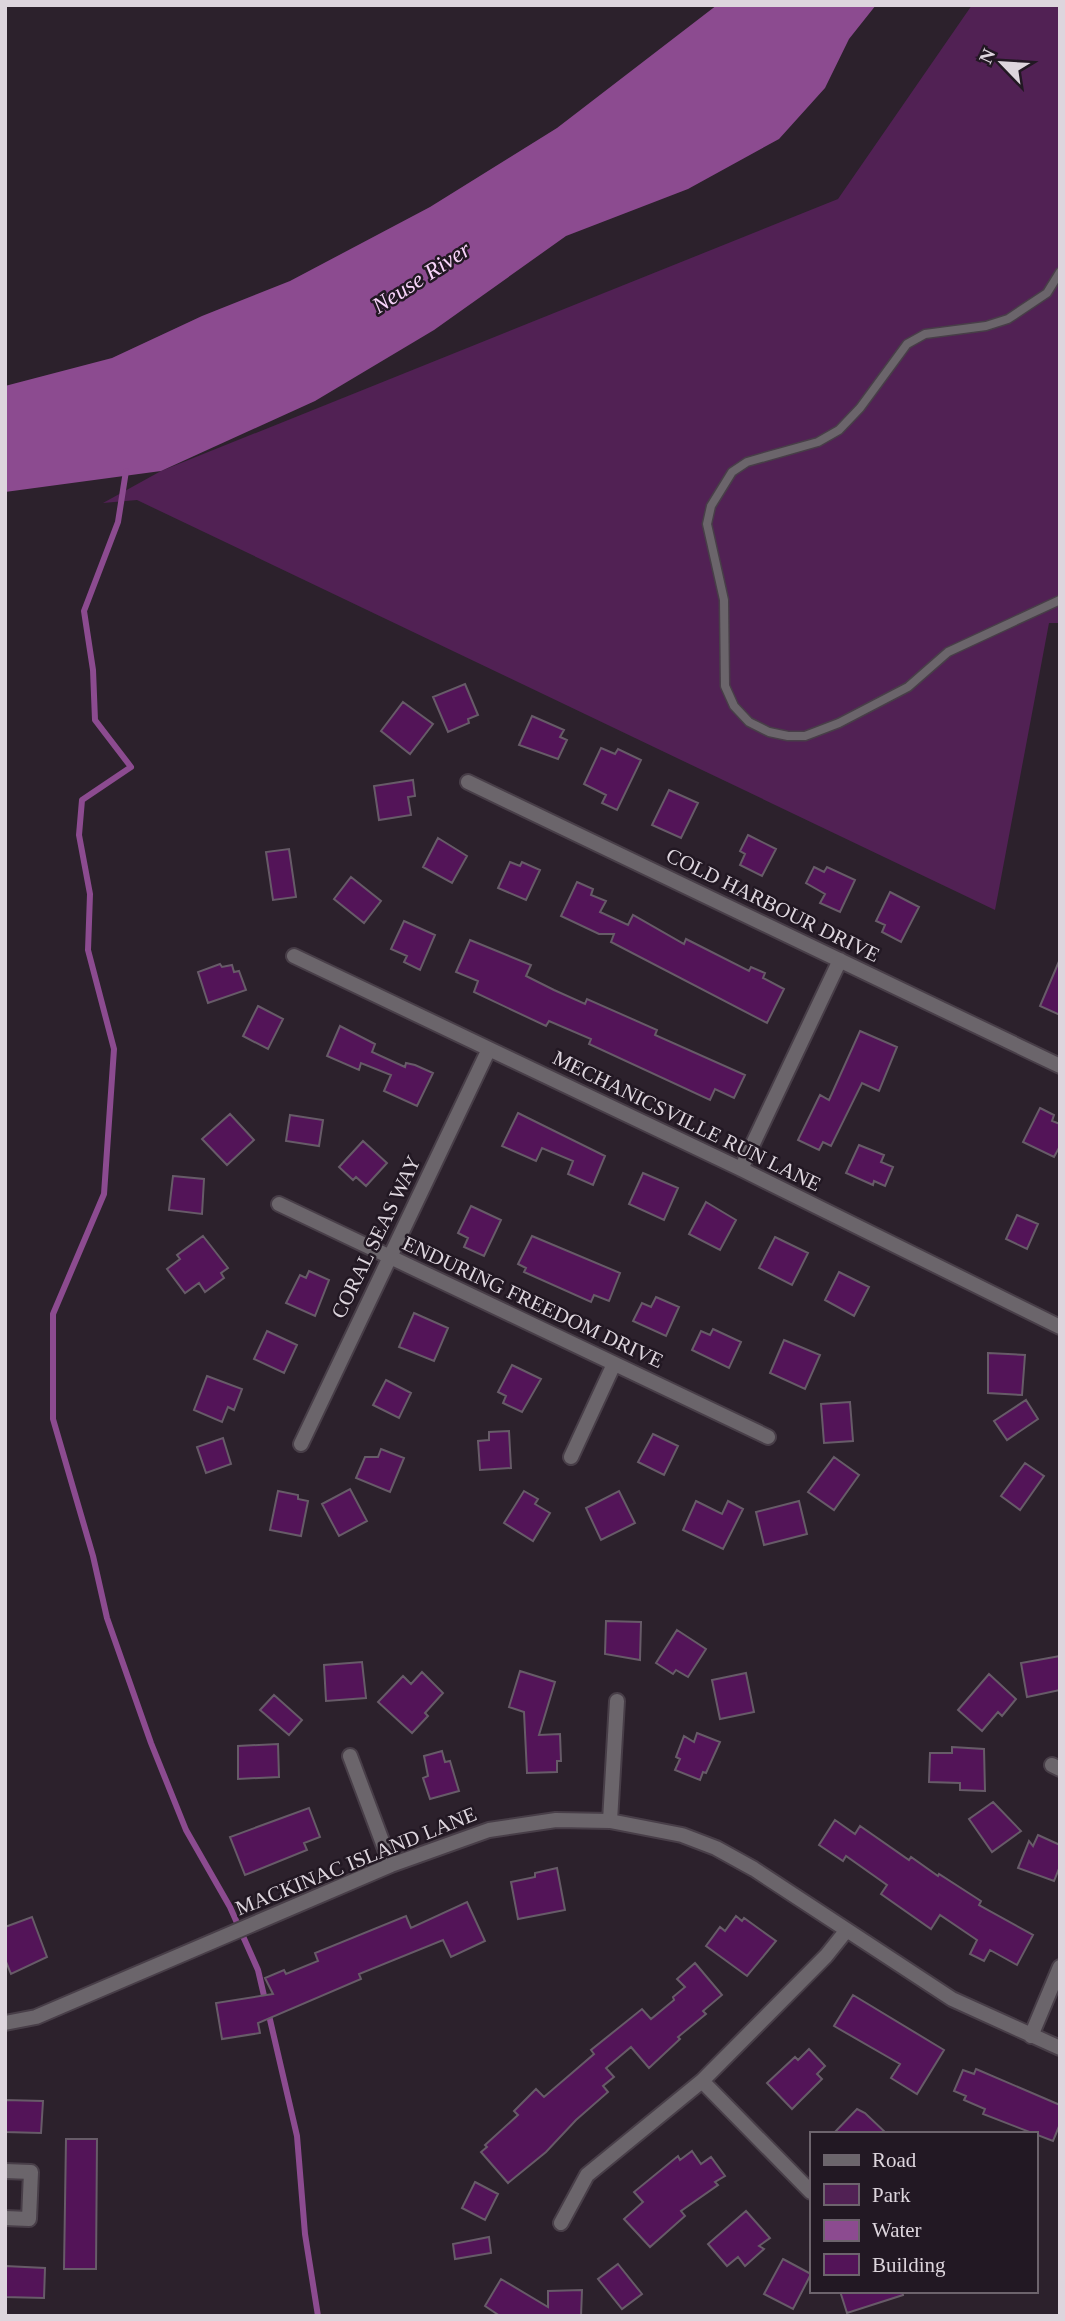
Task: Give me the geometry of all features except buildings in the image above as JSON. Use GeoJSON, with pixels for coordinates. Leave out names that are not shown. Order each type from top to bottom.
{"type":"FeatureCollection","features":[{"type":"Feature","properties":{"kind":"street","name":"COLD HARBOUR DRIVE"},"geometry":{"type":"LineString","coordinates":[[468,782],[1060,1066]]}},
{"type":"Feature","properties":{"kind":"street","name":"MECHANICSVILLE RUN LANE"},"geometry":{"type":"LineString","coordinates":[[294,956],[741,1169],[1060,1327]]}},
{"type":"Feature","properties":{"kind":"street"},"geometry":{"type":"LineString","coordinates":[[741,1169],[840,960]]}},
{"type":"Feature","properties":{"kind":"street","name":"CORAL SEAS WAY"},"geometry":{"type":"LineString","coordinates":[[301,1444],[489,1049]]}},
{"type":"Feature","properties":{"kind":"street","name":"ENDURING FREEDOM DRIVE"},"geometry":{"type":"LineString","coordinates":[[279,1204],[768,1437]]}},
{"type":"Feature","properties":{"kind":"street"},"geometry":{"type":"LineString","coordinates":[[571,1457],[614,1364]]}},
{"type":"Feature","properties":{"kind":"street"},"geometry":{"type":"LineString","coordinates":[[610,1821],[617,1701]]}},
{"type":"Feature","properties":{"kind":"street"},"geometry":{"type":"LineString","coordinates":[[350,1756],[391,1865]]}},
{"type":"Feature","properties":{"kind":"street","name":"MACKINAC ISLAND LANE"},"geometry":{"type":"LineString","coordinates":[[5,2023],[36,2017],[391,1865],[489,1830],[556,1820],[610,1821],[682,1835],[716,1849],[754,1869],[952,1999],[1060,2048]]}},
{"type":"Feature","properties":{"kind":"street"},"geometry":{"type":"LineString","coordinates":[[561,2222],[587,2175],[702,2081],[826,1956],[846,1931]]}},
{"type":"Feature","properties":{"kind":"street"},"geometry":{"type":"LineString","coordinates":[[1031,2036],[1060,1967]]}},
{"type":"Feature","properties":{"kind":"street"},"geometry":{"type":"LineString","coordinates":[[702,2081],[810,2191]]}},
{"type":"Feature","properties":{"kind":"street"},"geometry":{"type":"LineString","coordinates":[[5,2171],[31,2172],[29,2219],[5,2218]]}},
{"type":"Feature","properties":{"kind":"lane"},"geometry":{"type":"LineString","coordinates":[[1060,272],[1046,293],[1008,319],[986,326],[925,334],[907,344],[860,408],[839,430],[818,442],[747,462],[732,472],[710,506],[707,524],[724,600],[725,686],[734,706],[749,722],[769,732],[805,736],[839,723],[908,687],[948,652],[1060,600]]}},
{"type":"Feature","properties":{"kind":"green space"},"geometry":{"type":"Polygon","coordinates":[[[972,5],[1060,5],[1060,623],[1049,623],[995,910],[137,500],[103,503],[161,471],[838,199],[972,5]]]}},
{"type":"Feature","properties":{"kind":"water","name":"Neuse River"},"geometry":{"type":"Polygon","coordinates":[[[717,5],[876,5],[849,39],[825,88],[779,139],[688,189],[566,236],[434,330],[315,401],[161,471],[5,492],[5,386],[112,358],[202,316],[290,281],[430,207],[557,128],[717,5]]]}},
{"type":"Feature","properties":{"kind":"waterway"},"geometry":{"type":"LineString","coordinates":[[126,471],[118,522],[84,611],[93,670],[95,720],[131,767],[82,800],[79,835],[90,894],[88,950],[114,1049],[104,1194],[53,1314],[53,1419],[93,1556],[107,1618],[151,1743],[186,1830],[230,1907],[258,1970],[265,2000]]}},
{"type":"Feature","properties":{"kind":"waterway"},"geometry":{"type":"LineString","coordinates":[[268,2011],[297,2136],[305,2234],[318,2316]]}}]}
